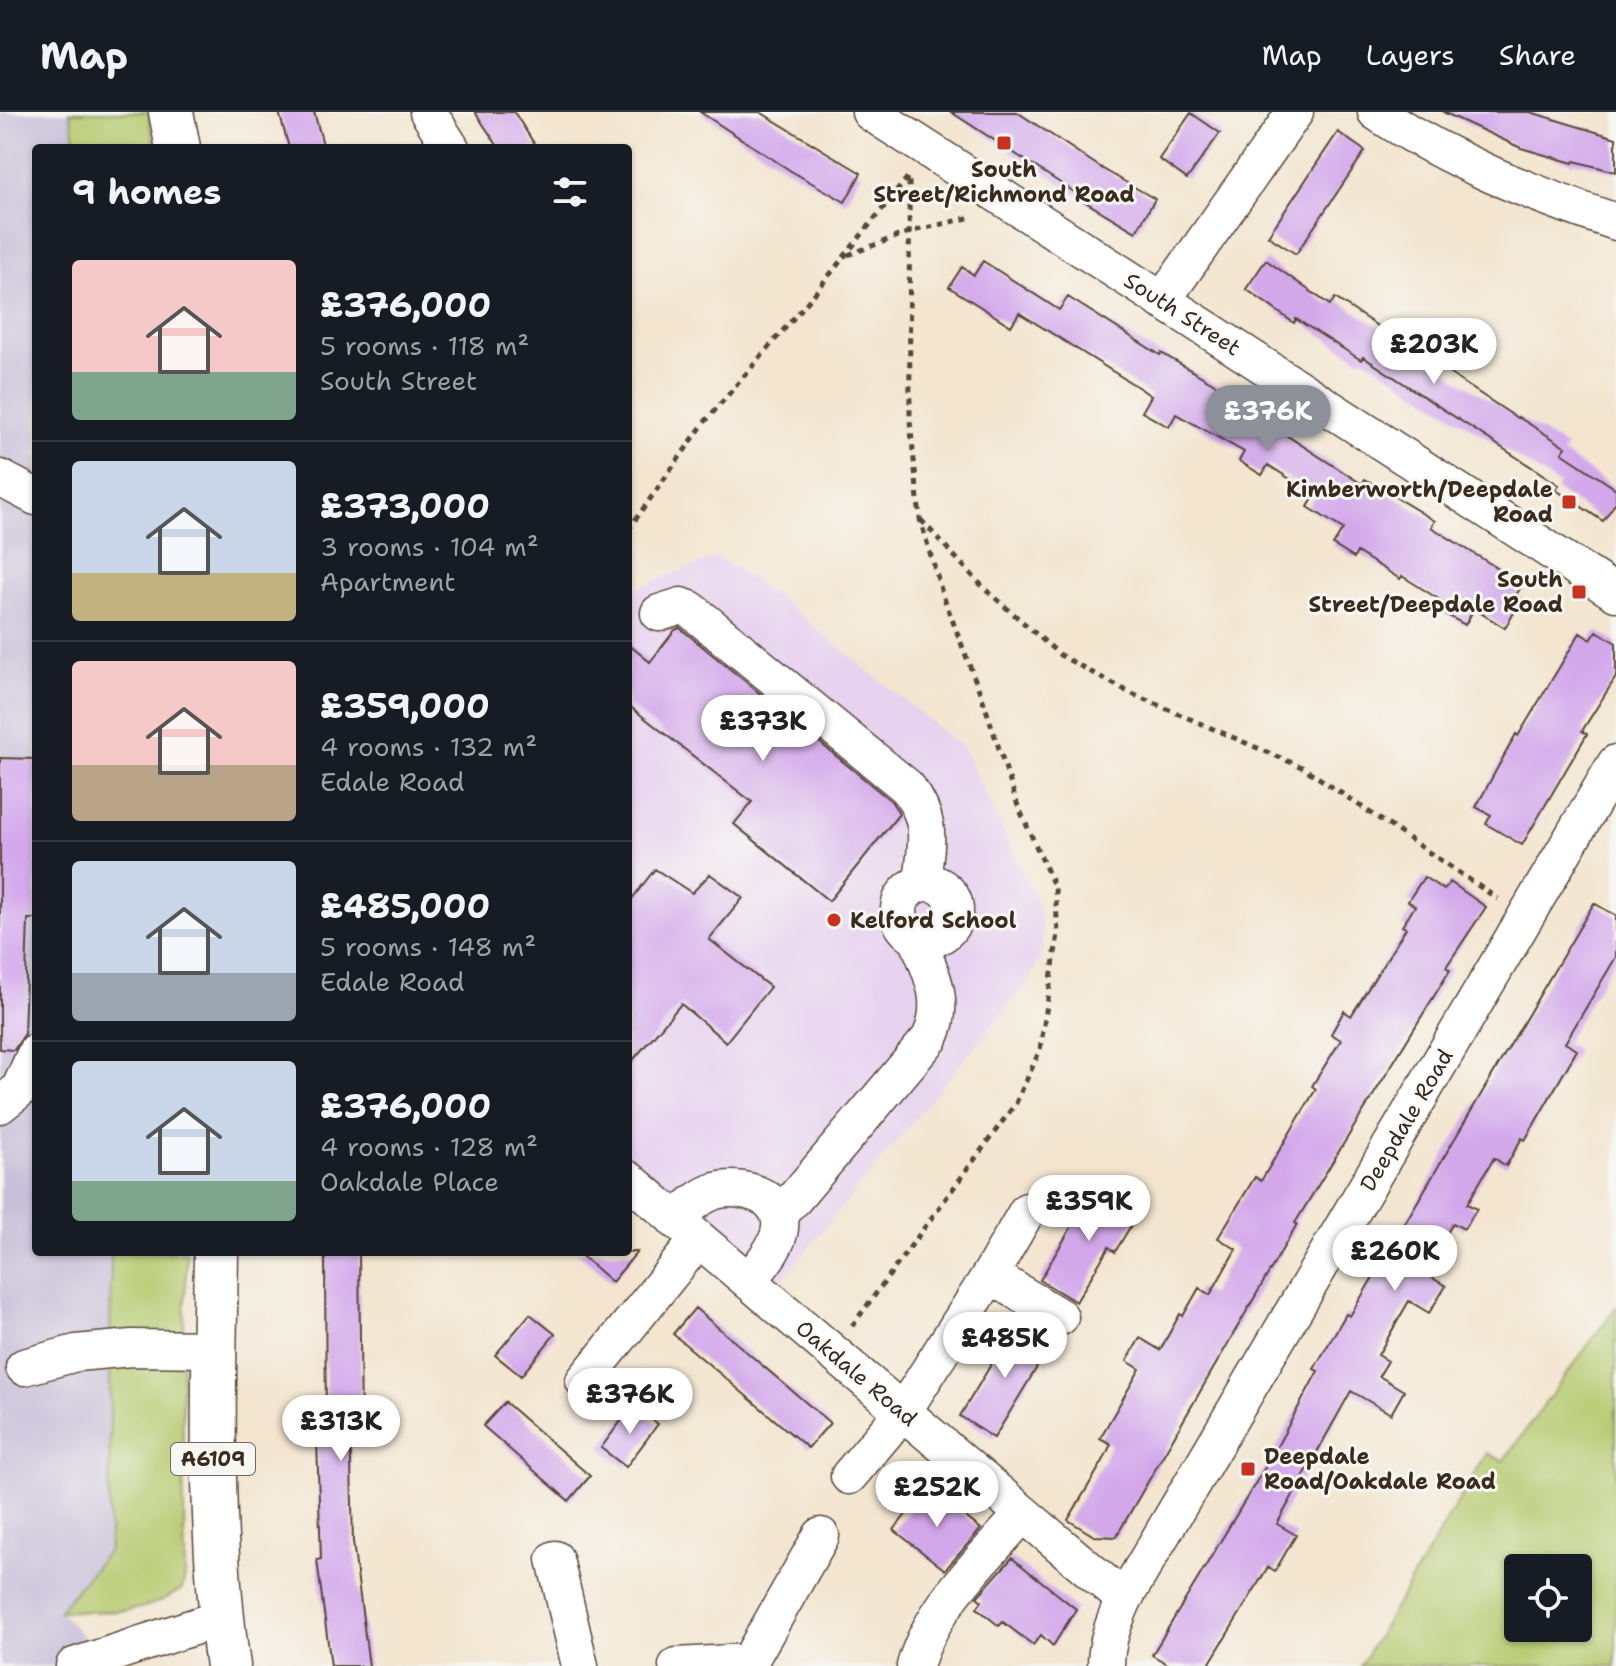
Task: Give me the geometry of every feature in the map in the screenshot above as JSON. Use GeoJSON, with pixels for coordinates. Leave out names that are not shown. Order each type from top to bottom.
{"type":"FeatureCollection","features":[{"type":"Feature","properties":{"kind":"main road"},"geometry":{"type":"LineString","coordinates":[[171,112],[177,144]]}},
{"type":"Feature","properties":{"kind":"main road","name":"A6109"},"geometry":{"type":"LineString","coordinates":[[216,1256],[213,1483],[221,1618],[228,1666]]}},
{"type":"Feature","properties":{"kind":"street"},"geometry":{"type":"LineString","coordinates":[[428,112],[448,144]]}},
{"type":"Feature","properties":{"kind":"street","name":"South Street"},"geometry":{"type":"LineString","coordinates":[[870,112],[919,164],[1016,207],[1616,593]]}},
{"type":"Feature","properties":{"kind":"street"},"geometry":{"type":"LineString","coordinates":[[1162,301],[1295,112]]}},
{"type":"Feature","properties":{"kind":"street"},"geometry":{"type":"LineString","coordinates":[[1376,112],[1407,132],[1485,171],[1548,199],[1616,222]]}},
{"type":"Feature","properties":{"kind":"street"},"geometry":{"type":"LineString","coordinates":[[0,478],[32,495]]}},
{"type":"Feature","properties":{"kind":"street"},"geometry":{"type":"LineString","coordinates":[[659,613],[681,606],[690,609],[907,787],[921,806],[927,827],[922,883],[940,886],[948,892],[955,909],[951,927],[944,934],[927,940],[917,938],[939,1003],[938,1021],[930,1038],[794,1199],[778,1211]]}},
{"type":"Feature","properties":{"kind":"street","name":"Deepdale Road"},"geometry":{"type":"LineString","coordinates":[[1106,1666],[1110,1632],[1124,1599],[1616,763]]}},
{"type":"Feature","properties":{"kind":"street"},"geometry":{"type":"LineString","coordinates":[[0,1105],[19,1090],[32,1061]]}},
{"type":"Feature","properties":{"kind":"street","name":"Oakdale Road"},"geometry":{"type":"LineString","coordinates":[[632,1183],[1124,1599]]}},
{"type":"Feature","properties":{"kind":"street"},"geometry":{"type":"LineString","coordinates":[[584,1381],[686,1230],[699,1198],[716,1191],[740,1189],[764,1196],[778,1211],[781,1228],[774,1246],[749,1281]]}},
{"type":"Feature","properties":{"kind":"street"},"geometry":{"type":"LineString","coordinates":[[849,1476],[902,1413],[1027,1211]]}},
{"type":"Feature","properties":{"kind":"street"},"geometry":{"type":"LineString","coordinates":[[990,1275],[1060,1317]]}},
{"type":"Feature","properties":{"kind":"street"},"geometry":{"type":"LineString","coordinates":[[24,1367],[76,1353],[132,1348],[215,1349]]}},
{"type":"Feature","properties":{"kind":"street"},"geometry":{"type":"LineString","coordinates":[[915,1666],[937,1616],[964,1580],[1022,1515]]}},
{"type":"Feature","properties":{"kind":"street"},"geometry":{"type":"LineString","coordinates":[[677,1666],[749,1664],[821,1536]]}},
{"type":"Feature","properties":{"kind":"street"},"geometry":{"type":"LineString","coordinates":[[555,1559],[580,1666]]}},
{"type":"Feature","properties":{"kind":"street"},"geometry":{"type":"LineString","coordinates":[[74,1666],[221,1618]]}},
{"type":"Feature","properties":{"kind":"path"},"geometry":{"type":"LineString","coordinates":[[832,1352],[1016,1103],[1040,1050],[1058,934],[1055,888],[1018,806],[984,703],[942,593],[920,519],[910,421],[909,232],[919,164]]}},
{"type":"Feature","properties":{"kind":"path"},"geometry":{"type":"LineString","coordinates":[[632,524],[704,423],[919,164]]}},
{"type":"Feature","properties":{"kind":"path"},"geometry":{"type":"LineString","coordinates":[[845,256],[909,232],[1016,207]]}},
{"type":"Feature","properties":{"kind":"path"},"geometry":{"type":"LineString","coordinates":[[920,519],[984,588],[1060,655],[1130,693],[1304,768],[1525,917]]}},
{"type":"Feature","properties":{"kind":"shaded area"},"geometry":{"type":"Polygon","coordinates":[[[0,112],[70,112],[76,144],[32,144],[32,1256],[111,1256],[109,1550],[59,1611],[111,1666],[0,1666],[0,112]]]}},
{"type":"Feature","properties":{"kind":"shaded area","name":"Kelford School"},"geometry":{"type":"Polygon","coordinates":[[[717,557],[775,595],[964,749],[1038,905],[1044,934],[1040,959],[1024,987],[785,1276],[771,1299],[632,1183],[632,598],[640,587],[717,557]]]}},
{"type":"Feature","properties":{"kind":"green space"},"geometry":{"type":"Polygon","coordinates":[[[70,112],[148,112],[154,144],[76,144],[70,112]]]}},
{"type":"Feature","properties":{"kind":"green space"},"geometry":{"type":"Polygon","coordinates":[[[111,1256],[187,1256],[182,1382],[185,1577],[182,1589],[152,1605],[137,1609],[59,1611],[109,1550],[111,1256]]]}},
{"type":"Feature","properties":{"kind":"green space"},"geometry":{"type":"Polygon","coordinates":[[[1616,1307],[1616,1666],[1360,1666],[1487,1453],[1503,1461],[1616,1307]]]}},
{"type":"Feature","properties":{"kind":"building"},"geometry":{"type":"Polygon","coordinates":[[[279,112],[314,112],[323,144],[288,144],[279,112]]]}},
{"type":"Feature","properties":{"kind":"building"},"geometry":{"type":"Polygon","coordinates":[[[475,112],[514,112],[534,144],[496,144],[475,112]]]}},
{"type":"Feature","properties":{"kind":"building"},"geometry":{"type":"Polygon","coordinates":[[[700,112],[760,112],[861,173],[845,202],[700,112]]]}},
{"type":"Feature","properties":{"kind":"building"},"geometry":{"type":"Polygon","coordinates":[[[951,112],[1017,112],[1155,199],[1136,232],[951,112]]]}},
{"type":"Feature","properties":{"kind":"building"},"geometry":{"type":"Polygon","coordinates":[[[1443,112],[1530,112],[1616,138],[1616,172],[1521,148],[1443,112]]]}},
{"type":"Feature","properties":{"kind":"building"},"geometry":{"type":"Polygon","coordinates":[[[1191,113],[1220,133],[1187,179],[1159,159],[1191,113]]]}},
{"type":"Feature","properties":{"kind":"building"},"geometry":{"type":"Polygon","coordinates":[[[1338,132],[1365,151],[1296,254],[1268,236],[1338,132]]]}},
{"type":"Feature","properties":{"kind":"building"},"geometry":{"type":"Polygon","coordinates":[[[1266,260],[1330,305],[1335,298],[1566,447],[1562,453],[1616,489],[1616,502],[1603,521],[1556,490],[1559,485],[1363,357],[1361,360],[1296,319],[1294,323],[1246,289],[1266,260]]]}},
{"type":"Feature","properties":{"kind":"building"},"geometry":{"type":"Polygon","coordinates":[[[983,261],[1059,310],[1068,297],[1160,355],[1232,394],[1289,431],[1286,435],[1362,484],[1365,479],[1435,521],[1431,527],[1523,584],[1516,595],[1522,599],[1505,628],[1474,609],[1465,625],[1443,613],[1448,605],[1402,576],[1400,579],[1357,552],[1354,558],[1333,545],[1343,529],[1308,507],[1315,495],[1268,465],[1262,475],[1239,461],[1244,452],[1176,414],[1169,427],[1142,412],[1151,396],[1141,389],[1019,313],[1011,326],[949,287],[962,267],[974,275],[983,261]]]}},
{"type":"Feature","properties":{"kind":"building"},"geometry":{"type":"Polygon","coordinates":[[[680,628],[891,801],[897,810],[899,814],[829,901],[734,824],[752,802],[632,708],[632,647],[650,662],[675,630],[680,628]]]}},
{"type":"Feature","properties":{"kind":"building"},"geometry":{"type":"Polygon","coordinates":[[[1597,631],[1616,643],[1616,677],[1582,731],[1587,734],[1522,845],[1486,824],[1491,815],[1476,807],[1516,734],[1518,736],[1580,633],[1591,640],[1597,631]]]}},
{"type":"Feature","properties":{"kind":"building"},"geometry":{"type":"Polygon","coordinates":[[[0,758],[32,759],[32,919],[28,919],[24,1035],[14,1050],[0,1049],[0,758]]]}},
{"type":"Feature","properties":{"kind":"building"},"geometry":{"type":"Polygon","coordinates":[[[655,869],[692,893],[710,874],[743,898],[709,939],[770,987],[726,1042],[681,1004],[632,1061],[632,899],[655,869]]]}},
{"type":"Feature","properties":{"kind":"building"},"geometry":{"type":"Polygon","coordinates":[[[1424,877],[1444,890],[1450,882],[1486,907],[1446,967],[1450,970],[1295,1223],[1116,1537],[1094,1536],[1068,1520],[1111,1444],[1100,1438],[1140,1369],[1127,1361],[1140,1338],[1160,1350],[1199,1288],[1210,1295],[1236,1249],[1218,1238],[1255,1177],[1261,1181],[1316,1089],[1312,1086],[1341,1040],[1331,1034],[1344,1011],[1351,1016],[1406,928],[1402,926],[1415,906],[1408,901],[1424,877]]]}},
{"type":"Feature","properties":{"kind":"building"},"geometry":{"type":"Polygon","coordinates":[[[1594,903],[1616,916],[1616,957],[1565,1043],[1577,1050],[1525,1140],[1522,1138],[1506,1166],[1494,1158],[1467,1204],[1477,1209],[1464,1229],[1453,1223],[1424,1273],[1446,1286],[1429,1313],[1409,1301],[1378,1355],[1388,1361],[1379,1376],[1404,1391],[1391,1414],[1351,1391],[1277,1524],[1296,1535],[1275,1571],[1268,1567],[1208,1666],[1171,1666],[1152,1655],[1273,1454],[1318,1371],[1314,1369],[1346,1314],[1350,1316],[1594,903]]]}},
{"type":"Feature","properties":{"kind":"building"},"geometry":{"type":"Polygon","coordinates":[[[1096,1186],[1139,1212],[1115,1252],[1109,1247],[1076,1302],[1040,1280],[1096,1186]]]}},
{"type":"Feature","properties":{"kind":"building"},"geometry":{"type":"Polygon","coordinates":[[[632,1252],[637,1252],[612,1282],[582,1256],[632,1256],[632,1252]]]}},
{"type":"Feature","properties":{"kind":"building"},"geometry":{"type":"Polygon","coordinates":[[[325,1256],[359,1256],[361,1426],[350,1426],[353,1542],[369,1666],[331,1666],[317,1560],[321,1559],[317,1442],[326,1441],[325,1256]]]}},
{"type":"Feature","properties":{"kind":"building"},"geometry":{"type":"Polygon","coordinates":[[[695,1308],[830,1423],[808,1448],[673,1334],[695,1308]]]}},
{"type":"Feature","properties":{"kind":"building"},"geometry":{"type":"Polygon","coordinates":[[[530,1314],[555,1334],[521,1376],[495,1355],[530,1314]]]}},
{"type":"Feature","properties":{"kind":"building"},"geometry":{"type":"Polygon","coordinates":[[[1016,1323],[1051,1344],[994,1438],[960,1416],[1016,1323]]]}},
{"type":"Feature","properties":{"kind":"building"},"geometry":{"type":"Polygon","coordinates":[[[505,1402],[590,1476],[569,1501],[483,1426],[505,1402]]]}},
{"type":"Feature","properties":{"kind":"building"},"geometry":{"type":"Polygon","coordinates":[[[633,1405],[658,1424],[626,1467],[601,1448],[633,1405]]]}},
{"type":"Feature","properties":{"kind":"building"},"geometry":{"type":"Polygon","coordinates":[[[927,1487],[981,1529],[945,1570],[894,1530],[927,1487]]]}},
{"type":"Feature","properties":{"kind":"building"},"geometry":{"type":"Polygon","coordinates":[[[1012,1558],[1076,1609],[1053,1646],[1041,1635],[1033,1645],[1003,1622],[999,1626],[977,1608],[982,1601],[977,1597],[1012,1558]]]}},
{"type":"Feature","properties":{"kind":"place","name":"South Street/Richmond Road"},"geometry":{"type":"Point","coordinates":[1004,143]}},
{"type":"Feature","properties":{"kind":"place","name":"Kimberworth/Deepdale Road"},"geometry":{"type":"Point","coordinates":[1569,502]}},
{"type":"Feature","properties":{"kind":"place","name":"South Street/Deepdale Road"},"geometry":{"type":"Point","coordinates":[1579,592]}},
{"type":"Feature","properties":{"kind":"place","name":"Kelford School"},"geometry":{"type":"Point","coordinates":[834,920]}},
{"type":"Feature","properties":{"kind":"place","name":"Deepdale Road/Oakdale Road"},"geometry":{"type":"Point","coordinates":[1248,1469]}}]}
